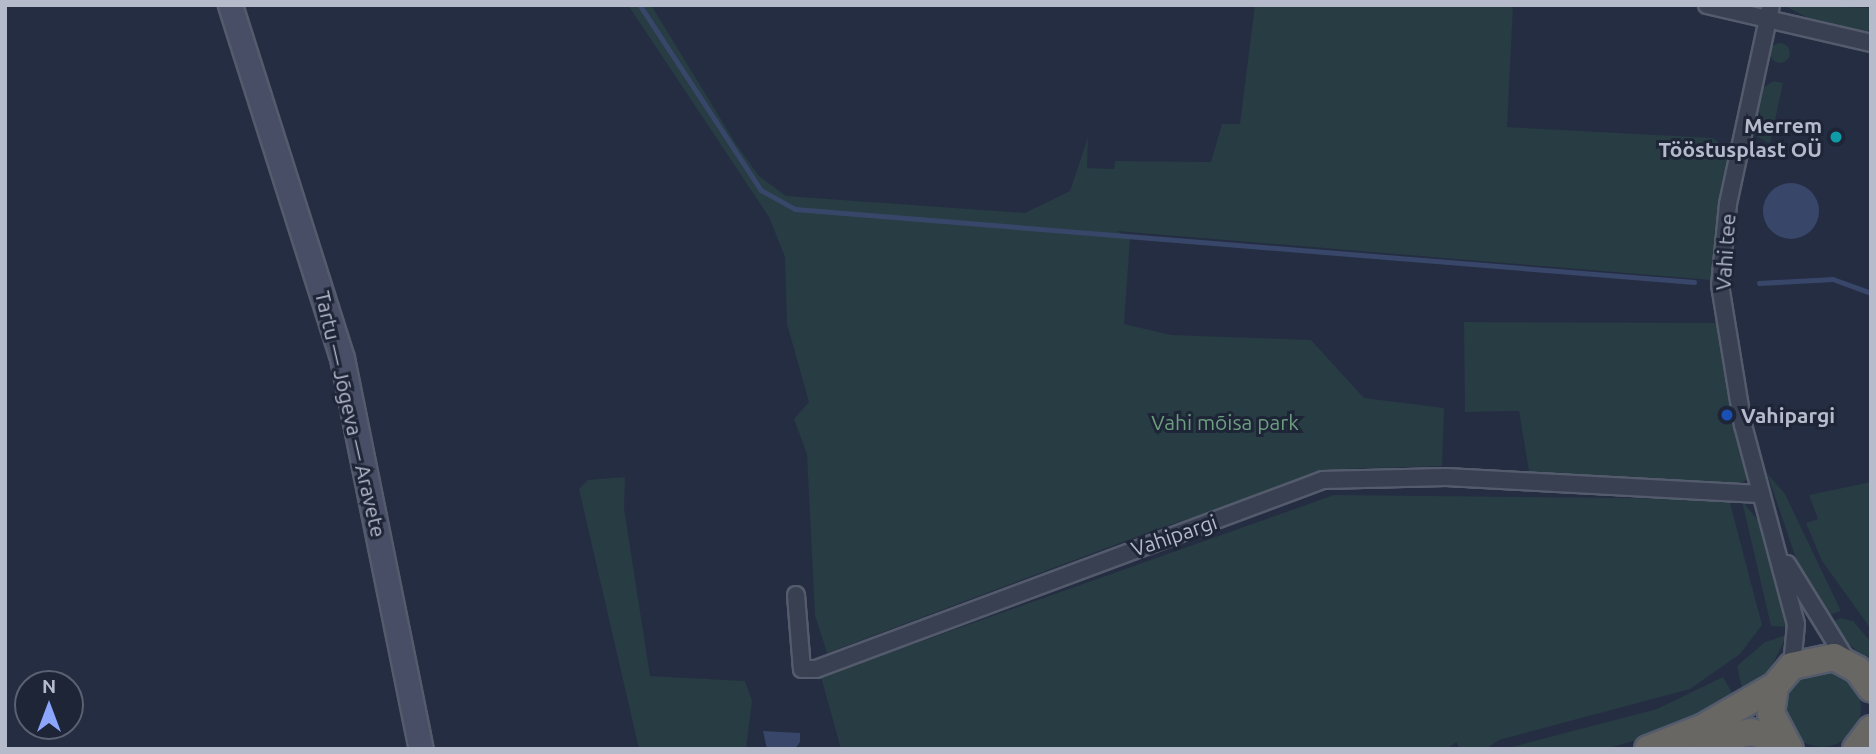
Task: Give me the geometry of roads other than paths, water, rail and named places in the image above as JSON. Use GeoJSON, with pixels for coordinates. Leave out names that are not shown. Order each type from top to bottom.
{"type":"FeatureCollection","features":[{"type":"Feature","properties":{"kind":"highway"},"geometry":{"type":"LineString","coordinates":[[1648,749],[1702,728],[1819,656],[1863,677]]}},
{"type":"Feature","properties":{"kind":"highway"},"geometry":{"type":"LineString","coordinates":[[1784,676],[1771,714],[1786,745]]}},
{"type":"Feature","properties":{"kind":"highway"},"geometry":{"type":"LineString","coordinates":[[1856,749],[1871,729]]}},
{"type":"Feature","properties":{"kind":"highway"},"geometry":{"type":"LineString","coordinates":[[1673,749],[1736,733],[1765,732],[1786,745]]}},
{"type":"Feature","properties":{"kind":"main road","name":"Tartu — Jõgeva — Aravete"},"geometry":{"type":"LineString","coordinates":[[230,5],[342,358],[421,749]]}},
{"type":"Feature","properties":{"kind":"street"},"geometry":{"type":"LineString","coordinates":[[1707,5],[1770,12],[1871,43]]}},
{"type":"Feature","properties":{"kind":"street","name":"Vahi tee"},"geometry":{"type":"LineString","coordinates":[[1770,12],[1728,204],[1720,285],[1760,494],[1774,540]]}},
{"type":"Feature","properties":{"kind":"street","name":"Vahipargi"},"geometry":{"type":"LineString","coordinates":[[796,595],[802,669],[816,669],[1323,480],[1446,477],[1760,494]]}},
{"type":"Feature","properties":{"kind":"street"},"geometry":{"type":"LineString","coordinates":[[1774,540],[1796,628],[1784,676]]}},
{"type":"Feature","properties":{"kind":"street"},"geometry":{"type":"LineString","coordinates":[[1774,540],[1863,677]]}},
{"type":"Feature","properties":{"kind":"water"},"geometry":{"type":"Polygon","coordinates":[[[1785,183],[1797,183],[1807,187],[1815,195],[1819,211],[1815,227],[1807,235],[1797,239],[1785,239],[1775,235],[1767,227],[1763,217],[1763,205],[1767,195],[1775,187],[1785,183]]]}},
{"type":"Feature","properties":{"kind":"water"},"geometry":{"type":"Polygon","coordinates":[[[763,731],[800,733],[800,742],[795,749],[767,749],[763,731]]]}},
{"type":"Feature","properties":{"kind":"waterway"},"geometry":{"type":"LineString","coordinates":[[640,5],[761,190],[795,209],[1694,282]]}},
{"type":"Feature","properties":{"kind":"waterway"},"geometry":{"type":"LineString","coordinates":[[1759,283],[1833,279],[1871,293]]}},
{"type":"Feature","properties":{"kind":"place","name":"Merrem Tööstusplast OÜ"},"geometry":{"type":"Point","coordinates":[1836,137]}},
{"type":"Feature","properties":{"kind":"place","name":"Vahipargi"},"geometry":{"type":"Point","coordinates":[1727,415]}},
{"type":"Feature","properties":{"kind":"park label","name":"Vahi mõisa park"},"geometry":{"type":"Point","coordinates":[1225,422]}}]}
